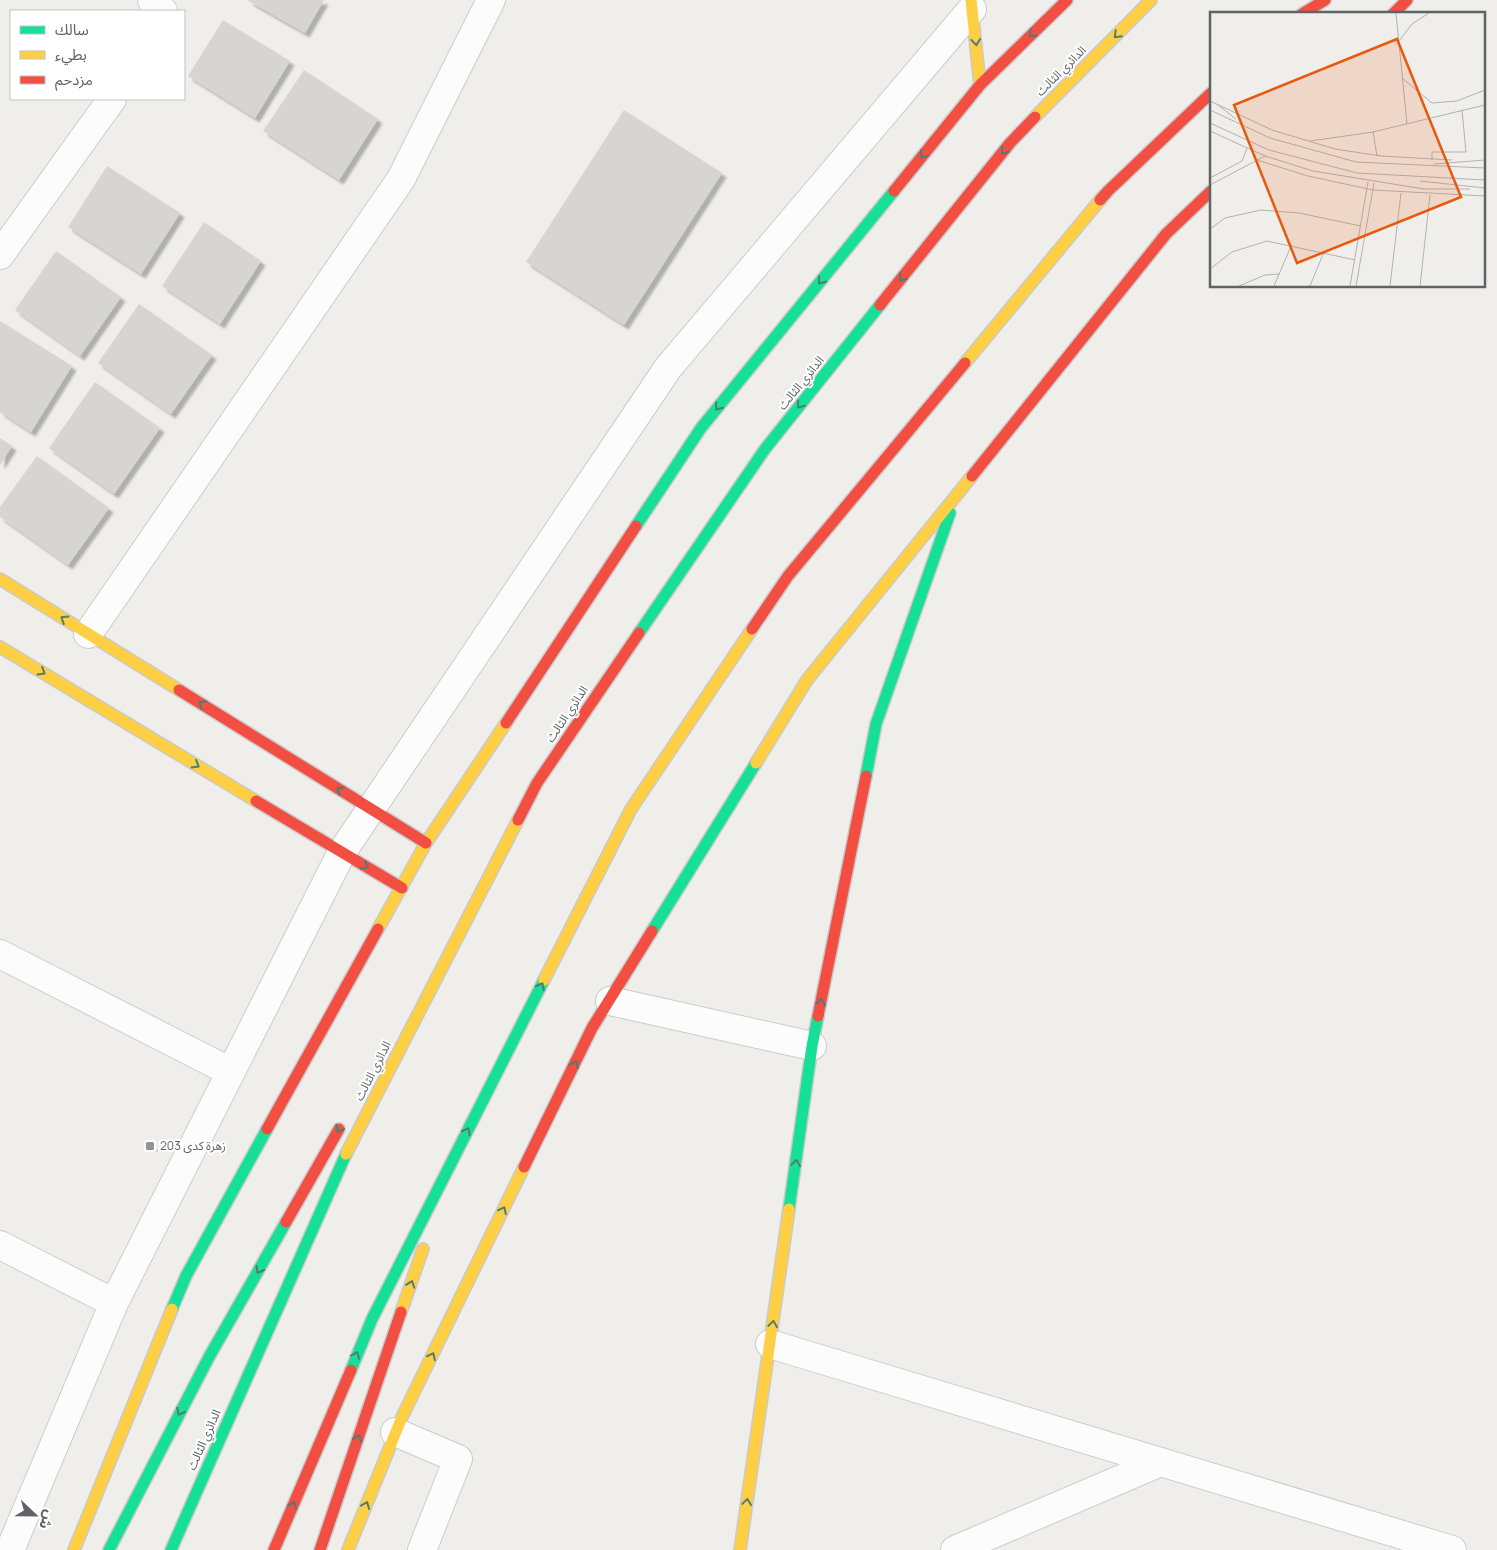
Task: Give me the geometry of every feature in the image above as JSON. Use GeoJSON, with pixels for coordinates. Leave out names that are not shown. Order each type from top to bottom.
{"type":"FeatureCollection","features":[{"type":"Feature","properties":{"kind":"main road"},"geometry":{"type":"LineString","coordinates":[[74,1550],[186,1276],[426,843],[701,428],[980,84],[1067,0]]}},
{"type":"Feature","properties":{"kind":"main road","name":"الدائري الثالث"},"geometry":{"type":"LineString","coordinates":[[171,1550],[341,1163],[537,783],[765,449],[1010,143],[1151,0]]}},
{"type":"Feature","properties":{"kind":"main road"},"geometry":{"type":"LineString","coordinates":[[1296,12],[1309,0]]}},
{"type":"Feature","properties":{"kind":"main road"},"geometry":{"type":"LineString","coordinates":[[1305,12],[1325,0]]}},
{"type":"Feature","properties":{"kind":"main road"},"geometry":{"type":"LineString","coordinates":[[1395,12],[1407,0]]}},
{"type":"Feature","properties":{"kind":"main road"},"geometry":{"type":"LineString","coordinates":[[972,4],[980,84]]}},
{"type":"Feature","properties":{"kind":"main road"},"geometry":{"type":"LineString","coordinates":[[274,1550],[372,1319],[631,809],[788,576],[1108,191],[1210,94]]}},
{"type":"Feature","properties":{"kind":"main road"},"geometry":{"type":"LineString","coordinates":[[348,1550],[396,1432],[592,1028],[807,680],[1166,234],[1210,191]]}},
{"type":"Feature","properties":{"kind":"main road"},"geometry":{"type":"LineString","coordinates":[[740,1550],[812,1046],[876,724],[956,494]]}},
{"type":"Feature","properties":{"kind":"main road"},"geometry":{"type":"LineString","coordinates":[[0,579],[426,843]]}},
{"type":"Feature","properties":{"kind":"main road"},"geometry":{"type":"LineString","coordinates":[[0,647],[402,888]]}},
{"type":"Feature","properties":{"kind":"main road"},"geometry":{"type":"LineString","coordinates":[[410,1005],[537,783]]}},
{"type":"Feature","properties":{"kind":"main road"},"geometry":{"type":"LineString","coordinates":[[109,1550],[209,1357],[346,1117]]}},
{"type":"Feature","properties":{"kind":"main road"},"geometry":{"type":"LineString","coordinates":[[320,1550],[455,1155]]}},
{"type":"Feature","properties":{"kind":"street"},"geometry":{"type":"LineString","coordinates":[[152,0],[163,10]]}},
{"type":"Feature","properties":{"kind":"street"},"geometry":{"type":"LineString","coordinates":[[88,634],[401,179],[491,0]]}},
{"type":"Feature","properties":{"kind":"street"},"geometry":{"type":"LineString","coordinates":[[10,1550],[114,1303],[342,852],[668,368],[972,4]]}},
{"type":"Feature","properties":{"kind":"street"},"geometry":{"type":"LineString","coordinates":[[0,255],[111,100]]}},
{"type":"Feature","properties":{"kind":"street"},"geometry":{"type":"LineString","coordinates":[[0,954],[231,1072]]}},
{"type":"Feature","properties":{"kind":"street"},"geometry":{"type":"LineString","coordinates":[[610,1000],[812,1046]]}},
{"type":"Feature","properties":{"kind":"street"},"geometry":{"type":"LineString","coordinates":[[0,1245],[114,1303]]}},
{"type":"Feature","properties":{"kind":"street"},"geometry":{"type":"LineString","coordinates":[[770,1344],[1452,1550]]}},
{"type":"Feature","properties":{"kind":"street"},"geometry":{"type":"LineString","coordinates":[[396,1432],[458,1459],[422,1550]]}},
{"type":"Feature","properties":{"kind":"street"},"geometry":{"type":"LineString","coordinates":[[955,1550],[1161,1462]]}},
{"type":"Feature","properties":{"kind":"building"},"geometry":{"type":"Polygon","coordinates":[[[247,0],[324,0],[305,33],[247,0]]]}},
{"type":"Feature","properties":{"kind":"building"},"geometry":{"type":"Polygon","coordinates":[[[223,20],[290,61],[255,118],[188,76],[223,20]]]}},
{"type":"Feature","properties":{"kind":"building"},"geometry":{"type":"Polygon","coordinates":[[[304,70],[378,119],[339,180],[263,131],[304,70]]]}},
{"type":"Feature","properties":{"kind":"building"},"geometry":{"type":"Polygon","coordinates":[[[624,110],[722,173],[624,325],[526,262],[624,110]]]}},
{"type":"Feature","properties":{"kind":"building"},"geometry":{"type":"Polygon","coordinates":[[[107,166],[180,213],[141,274],[68,227],[107,166]]]}},
{"type":"Feature","properties":{"kind":"building"},"geometry":{"type":"Polygon","coordinates":[[[204,222],[261,261],[220,324],[162,286],[204,222]]]}},
{"type":"Feature","properties":{"kind":"building"},"geometry":{"type":"Polygon","coordinates":[[[56,251],[121,297],[80,356],[15,310],[56,251]]]}},
{"type":"Feature","properties":{"kind":"building"},"geometry":{"type":"Polygon","coordinates":[[[139,304],[212,355],[171,414],[98,363],[139,304]]]}},
{"type":"Feature","properties":{"kind":"building"},"geometry":{"type":"Polygon","coordinates":[[[0,321],[72,366],[31,432],[0,412],[0,321]]]}},
{"type":"Feature","properties":{"kind":"building"},"geometry":{"type":"Polygon","coordinates":[[[95,382],[160,428],[114,494],[49,448],[95,382]]]}},
{"type":"Feature","properties":{"kind":"building"},"geometry":{"type":"Polygon","coordinates":[[[0,438],[12,446],[0,465],[0,438]]]}},
{"type":"Feature","properties":{"kind":"building"},"geometry":{"type":"Polygon","coordinates":[[[37,456],[109,508],[68,565],[0,517],[0,507],[37,456]]]}},
{"type":"Feature","properties":{"kind":"traffic: fast"},"geometry":{"type":"LineString","coordinates":[[636,526],[701,428],[894,191]]}},
{"type":"Feature","properties":{"kind":"traffic: fast"},"geometry":{"type":"LineString","coordinates":[[639,633],[765,449],[880,305]]}},
{"type":"Feature","properties":{"kind":"traffic: fast"},"geometry":{"type":"LineString","coordinates":[[866,776],[876,724],[950,513]]}},
{"type":"Feature","properties":{"kind":"traffic: fast"},"geometry":{"type":"LineString","coordinates":[[652,931],[756,763]]}},
{"type":"Feature","properties":{"kind":"traffic: fast"},"geometry":{"type":"LineString","coordinates":[[351,1370],[372,1319],[544,980]]}},
{"type":"Feature","properties":{"kind":"traffic: fast"},"geometry":{"type":"LineString","coordinates":[[789,1209],[818,1016]]}},
{"type":"Feature","properties":{"kind":"traffic: fast"},"geometry":{"type":"LineString","coordinates":[[172,1309],[186,1276],[267,1129]]}},
{"type":"Feature","properties":{"kind":"traffic: fast"},"geometry":{"type":"LineString","coordinates":[[171,1550],[346,1154]]}},
{"type":"Feature","properties":{"kind":"traffic: fast"},"geometry":{"type":"LineString","coordinates":[[109,1550],[209,1357],[286,1222]]}},
{"type":"Feature","properties":{"kind":"traffic: slow"},"geometry":{"type":"LineString","coordinates":[[971,0],[980,85]]}},
{"type":"Feature","properties":{"kind":"traffic: slow"},"geometry":{"type":"LineString","coordinates":[[1035,117],[1151,0]]}},
{"type":"Feature","properties":{"kind":"traffic: slow"},"geometry":{"type":"LineString","coordinates":[[965,363],[1100,200]]}},
{"type":"Feature","properties":{"kind":"traffic: slow"},"geometry":{"type":"LineString","coordinates":[[756,763],[807,680],[972,476]]}},
{"type":"Feature","properties":{"kind":"traffic: slow"},"geometry":{"type":"LineString","coordinates":[[0,579],[179,690]]}},
{"type":"Feature","properties":{"kind":"traffic: slow"},"geometry":{"type":"LineString","coordinates":[[544,980],[631,809],[752,629]]}},
{"type":"Feature","properties":{"kind":"traffic: slow"},"geometry":{"type":"LineString","coordinates":[[0,647],[256,801]]}},
{"type":"Feature","properties":{"kind":"traffic: slow"},"geometry":{"type":"LineString","coordinates":[[378,929],[426,843],[506,723]]}},
{"type":"Feature","properties":{"kind":"traffic: slow"},"geometry":{"type":"LineString","coordinates":[[346,1154],[518,820]]}},
{"type":"Feature","properties":{"kind":"traffic: slow"},"geometry":{"type":"LineString","coordinates":[[348,1550],[402,1417],[524,1167]]}},
{"type":"Feature","properties":{"kind":"traffic: slow"},"geometry":{"type":"LineString","coordinates":[[740,1550],[789,1209]]}},
{"type":"Feature","properties":{"kind":"traffic: slow"},"geometry":{"type":"LineString","coordinates":[[401,1312],[423,1249]]}},
{"type":"Feature","properties":{"kind":"traffic: slow"},"geometry":{"type":"LineString","coordinates":[[74,1550],[172,1309]]}},
{"type":"Feature","properties":{"kind":"traffic: jam"},"geometry":{"type":"LineString","coordinates":[[894,191],[980,85],[1067,0]]}},
{"type":"Feature","properties":{"kind":"traffic: jam"},"geometry":{"type":"LineString","coordinates":[[1305,12],[1325,0]]}},
{"type":"Feature","properties":{"kind":"traffic: jam"},"geometry":{"type":"LineString","coordinates":[[1395,12],[1407,0]]}},
{"type":"Feature","properties":{"kind":"traffic: jam"},"geometry":{"type":"LineString","coordinates":[[1100,200],[1210,94]]}},
{"type":"Feature","properties":{"kind":"traffic: jam"},"geometry":{"type":"LineString","coordinates":[[880,305],[1010,143],[1035,117]]}},
{"type":"Feature","properties":{"kind":"traffic: jam"},"geometry":{"type":"LineString","coordinates":[[972,476],[1166,234],[1210,192]]}},
{"type":"Feature","properties":{"kind":"traffic: jam"},"geometry":{"type":"LineString","coordinates":[[752,629],[788,576],[965,363]]}},
{"type":"Feature","properties":{"kind":"traffic: jam"},"geometry":{"type":"LineString","coordinates":[[506,723],[636,526]]}},
{"type":"Feature","properties":{"kind":"traffic: jam"},"geometry":{"type":"LineString","coordinates":[[518,820],[537,783],[639,633]]}},
{"type":"Feature","properties":{"kind":"traffic: jam"},"geometry":{"type":"LineString","coordinates":[[179,690],[426,843]]}},
{"type":"Feature","properties":{"kind":"traffic: jam"},"geometry":{"type":"LineString","coordinates":[[818,1016],[866,776]]}},
{"type":"Feature","properties":{"kind":"traffic: jam"},"geometry":{"type":"LineString","coordinates":[[256,801],[402,888]]}},
{"type":"Feature","properties":{"kind":"traffic: jam"},"geometry":{"type":"LineString","coordinates":[[267,1129],[378,929]]}},
{"type":"Feature","properties":{"kind":"traffic: jam"},"geometry":{"type":"LineString","coordinates":[[524,1167],[592,1028],[652,931]]}},
{"type":"Feature","properties":{"kind":"traffic: jam"},"geometry":{"type":"LineString","coordinates":[[286,1222],[339,1129]]}},
{"type":"Feature","properties":{"kind":"traffic: jam"},"geometry":{"type":"LineString","coordinates":[[320,1550],[401,1312]]}},
{"type":"Feature","properties":{"kind":"traffic: jam"},"geometry":{"type":"LineString","coordinates":[[274,1550],[351,1370]]}},
{"type":"Feature","properties":{"kind":"place","name":"زهرة كدى 203"},"geometry":{"type":"Point","coordinates":[150,1146]}}]}
